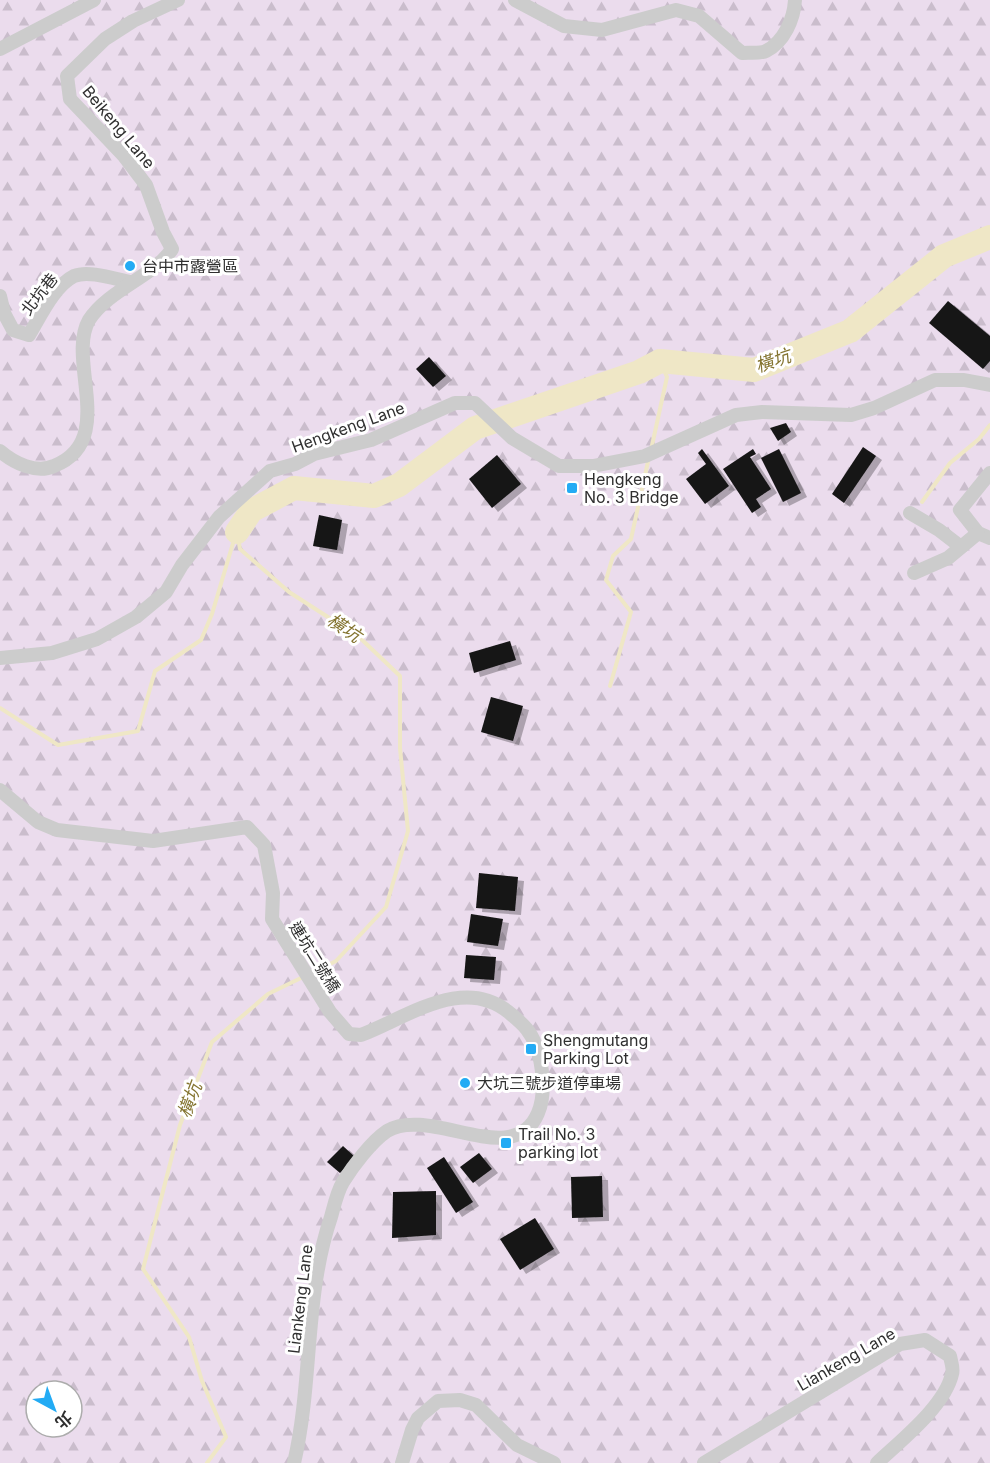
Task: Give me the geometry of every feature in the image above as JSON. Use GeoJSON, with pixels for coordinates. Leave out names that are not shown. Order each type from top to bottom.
{"type":"FeatureCollection","features":[{"type":"Feature","properties":{"kind":"street"},"geometry":{"type":"LineString","coordinates":[[0,49],[94,0]]}},
{"type":"Feature","properties":{"kind":"street","name":"Beikeng Lane"},"geometry":{"type":"LineString","coordinates":[[0,451],[12,462],[47,469],[60,464],[73,453],[83,438],[87,416],[83,338],[90,319],[130,282],[166,259],[172,249],[163,232],[146,185],[124,156],[70,99],[68,76],[105,39],[134,21],[178,0]]}},
{"type":"Feature","properties":{"kind":"street"},"geometry":{"type":"LineString","coordinates":[[516,0],[564,26],[602,30],[676,10],[699,16],[742,53],[765,52],[784,35],[795,14],[795,0]]}},
{"type":"Feature","properties":{"kind":"street","name":"北坑巷"},"geometry":{"type":"LineString","coordinates":[[0,297],[3,313],[13,330],[29,335],[58,290],[75,276],[97,275],[130,282]]}},
{"type":"Feature","properties":{"kind":"street","name":"Hengkeng Lane"},"geometry":{"type":"LineString","coordinates":[[0,658],[52,653],[97,639],[136,617],[166,592],[182,565],[219,518],[270,471],[295,464],[314,454],[371,440],[455,403],[476,403],[512,438],[559,466],[593,466],[645,456],[736,415],[762,412],[851,415],[873,408],[935,380],[964,380],[990,385]]}},
{"type":"Feature","properties":{"kind":"street"},"geometry":{"type":"LineString","coordinates":[[914,573],[948,558],[961,547],[984,536],[960,510],[990,473]]}},
{"type":"Feature","properties":{"kind":"street"},"geometry":{"type":"LineString","coordinates":[[910,513],[939,530],[961,547]]}},
{"type":"Feature","properties":{"kind":"street","name":"連坑二號橋"},"geometry":{"type":"LineString","coordinates":[[2,792],[38,822],[57,830],[153,841],[247,827],[264,845],[273,892],[272,919],[330,1012]]}},
{"type":"Feature","properties":{"kind":"street","name":"Liankeng Lane"},"geometry":{"type":"LineString","coordinates":[[294,1463],[303,1424],[317,1274],[324,1236],[342,1184],[375,1143],[388,1131],[400,1126],[423,1125],[496,1138],[513,1138],[529,1128],[538,1113],[542,1091],[540,1055],[531,1032],[503,1006],[484,998],[455,997],[436,1002],[361,1035],[349,1034],[330,1012]]}},
{"type":"Feature","properties":{"kind":"street","name":"Liankeng Lane"},"geometry":{"type":"LineString","coordinates":[[704,1463],[900,1344],[925,1340],[950,1356],[953,1372],[950,1381],[933,1408],[877,1463]]}},
{"type":"Feature","properties":{"kind":"street"},"geometry":{"type":"LineString","coordinates":[[402,1463],[418,1418],[438,1401],[460,1400],[476,1405],[517,1445],[554,1463]]}},
{"type":"Feature","properties":{"kind":"green space"},"geometry":{"type":"Polygon","coordinates":[[[0,0],[990,0],[990,1463],[0,1463],[0,0]]]}},
{"type":"Feature","properties":{"kind":"building"},"geometry":{"type":"Polygon","coordinates":[[[948,301],[990,336],[990,361],[983,369],[929,323],[948,301]]]}},
{"type":"Feature","properties":{"kind":"building"},"geometry":{"type":"Polygon","coordinates":[[[429,357],[446,376],[433,387],[416,369],[429,357]]]}},
{"type":"Feature","properties":{"kind":"building"},"geometry":{"type":"Polygon","coordinates":[[[786,423],[791,432],[778,441],[770,428],[786,423]]]}},
{"type":"Feature","properties":{"kind":"building"},"geometry":{"type":"Polygon","coordinates":[[[863,447],[876,456],[844,503],[832,494],[863,447]]]}},
{"type":"Feature","properties":{"kind":"building"},"geometry":{"type":"Polygon","coordinates":[[[702,449],[729,486],[705,504],[686,479],[706,464],[698,453],[702,449]]]}},
{"type":"Feature","properties":{"kind":"building"},"geometry":{"type":"Polygon","coordinates":[[[753,449],[756,454],[750,457],[771,489],[756,499],[761,507],[752,513],[723,469],[753,449]]]}},
{"type":"Feature","properties":{"kind":"building"},"geometry":{"type":"Polygon","coordinates":[[[779,449],[801,493],[783,502],[761,458],[779,449]]]}},
{"type":"Feature","properties":{"kind":"building"},"geometry":{"type":"Polygon","coordinates":[[[497,455],[521,484],[492,508],[469,479],[497,455]]]}},
{"type":"Feature","properties":{"kind":"building"},"geometry":{"type":"Polygon","coordinates":[[[319,515],[342,520],[337,550],[313,546],[319,515]]]}},
{"type":"Feature","properties":{"kind":"building"},"geometry":{"type":"Polygon","coordinates":[[[510,641],[516,660],[474,673],[469,653],[510,641]]]}},
{"type":"Feature","properties":{"kind":"building"},"geometry":{"type":"Polygon","coordinates":[[[491,697],[523,706],[513,741],[481,732],[491,697]]]}},
{"type":"Feature","properties":{"kind":"building"},"geometry":{"type":"Polygon","coordinates":[[[479,873],[518,877],[515,911],[476,908],[479,873]]]}},
{"type":"Feature","properties":{"kind":"building"},"geometry":{"type":"Polygon","coordinates":[[[471,914],[503,919],[498,946],[467,942],[471,914]]]}},
{"type":"Feature","properties":{"kind":"building"},"geometry":{"type":"Polygon","coordinates":[[[466,955],[496,957],[494,980],[464,978],[466,955]]]}},
{"type":"Feature","properties":{"kind":"building"},"geometry":{"type":"Polygon","coordinates":[[[343,1146],[355,1157],[340,1173],[327,1162],[343,1146]]]}},
{"type":"Feature","properties":{"kind":"building"},"geometry":{"type":"Polygon","coordinates":[[[479,1153],[492,1169],[473,1183],[460,1167],[479,1153]]]}},
{"type":"Feature","properties":{"kind":"building"},"geometry":{"type":"Polygon","coordinates":[[[444,1157],[473,1202],[456,1213],[427,1168],[444,1157]]]}},
{"type":"Feature","properties":{"kind":"building"},"geometry":{"type":"Polygon","coordinates":[[[602,1176],[603,1217],[572,1218],[571,1177],[602,1176]]]}},
{"type":"Feature","properties":{"kind":"building"},"geometry":{"type":"Polygon","coordinates":[[[436,1191],[436,1235],[392,1238],[393,1192],[436,1191]]]}},
{"type":"Feature","properties":{"kind":"building"},"geometry":{"type":"Polygon","coordinates":[[[535,1218],[554,1249],[520,1270],[500,1239],[535,1218]]]}},
{"type":"Feature","properties":{"kind":"waterway","name":"橫坑"},"geometry":{"type":"LineString","coordinates":[[237,532],[251,511],[294,488],[374,496],[399,485],[475,428],[639,372],[660,361],[754,370],[850,331],[944,256],[990,237]]}},
{"type":"Feature","properties":{"kind":"waterway"},"geometry":{"type":"LineString","coordinates":[[651,450],[667,377],[660,361]]}},
{"type":"Feature","properties":{"kind":"waterway"},"geometry":{"type":"LineString","coordinates":[[922,502],[950,463],[979,439],[990,425]]}},
{"type":"Feature","properties":{"kind":"waterway"},"geometry":{"type":"LineString","coordinates":[[610,686],[631,612],[606,580],[613,556],[631,539],[649,457]]}},
{"type":"Feature","properties":{"kind":"waterway","name":"橫坑"},"geometry":{"type":"LineString","coordinates":[[237,532],[240,549],[289,592],[359,637],[400,676],[400,748],[408,831],[386,907],[336,961],[310,974]]}},
{"type":"Feature","properties":{"kind":"waterway"},"geometry":{"type":"LineString","coordinates":[[0,708],[58,745],[138,731],[155,671],[201,640],[212,614],[236,533]]}},
{"type":"Feature","properties":{"kind":"waterway","name":"橫坑"},"geometry":{"type":"LineString","coordinates":[[207,1463],[226,1437],[202,1381],[189,1337],[143,1269],[180,1125],[212,1042],[268,994],[303,977]]}},
{"type":"Feature","properties":{"kind":"place","name":"台中市露營區"},"geometry":{"type":"Point","coordinates":[130,266]}},
{"type":"Feature","properties":{"kind":"place","name":"Hengkeng No. 3 Bridge"},"geometry":{"type":"Point","coordinates":[572,488]}},
{"type":"Feature","properties":{"kind":"place","name":"Shengmutang Parking Lot"},"geometry":{"type":"Point","coordinates":[531,1049]}},
{"type":"Feature","properties":{"kind":"place","name":"大坑三號步道停車場"},"geometry":{"type":"Point","coordinates":[465,1083]}},
{"type":"Feature","properties":{"kind":"place","name":"Trail No. 3 parking lot"},"geometry":{"type":"Point","coordinates":[506,1143]}}]}
